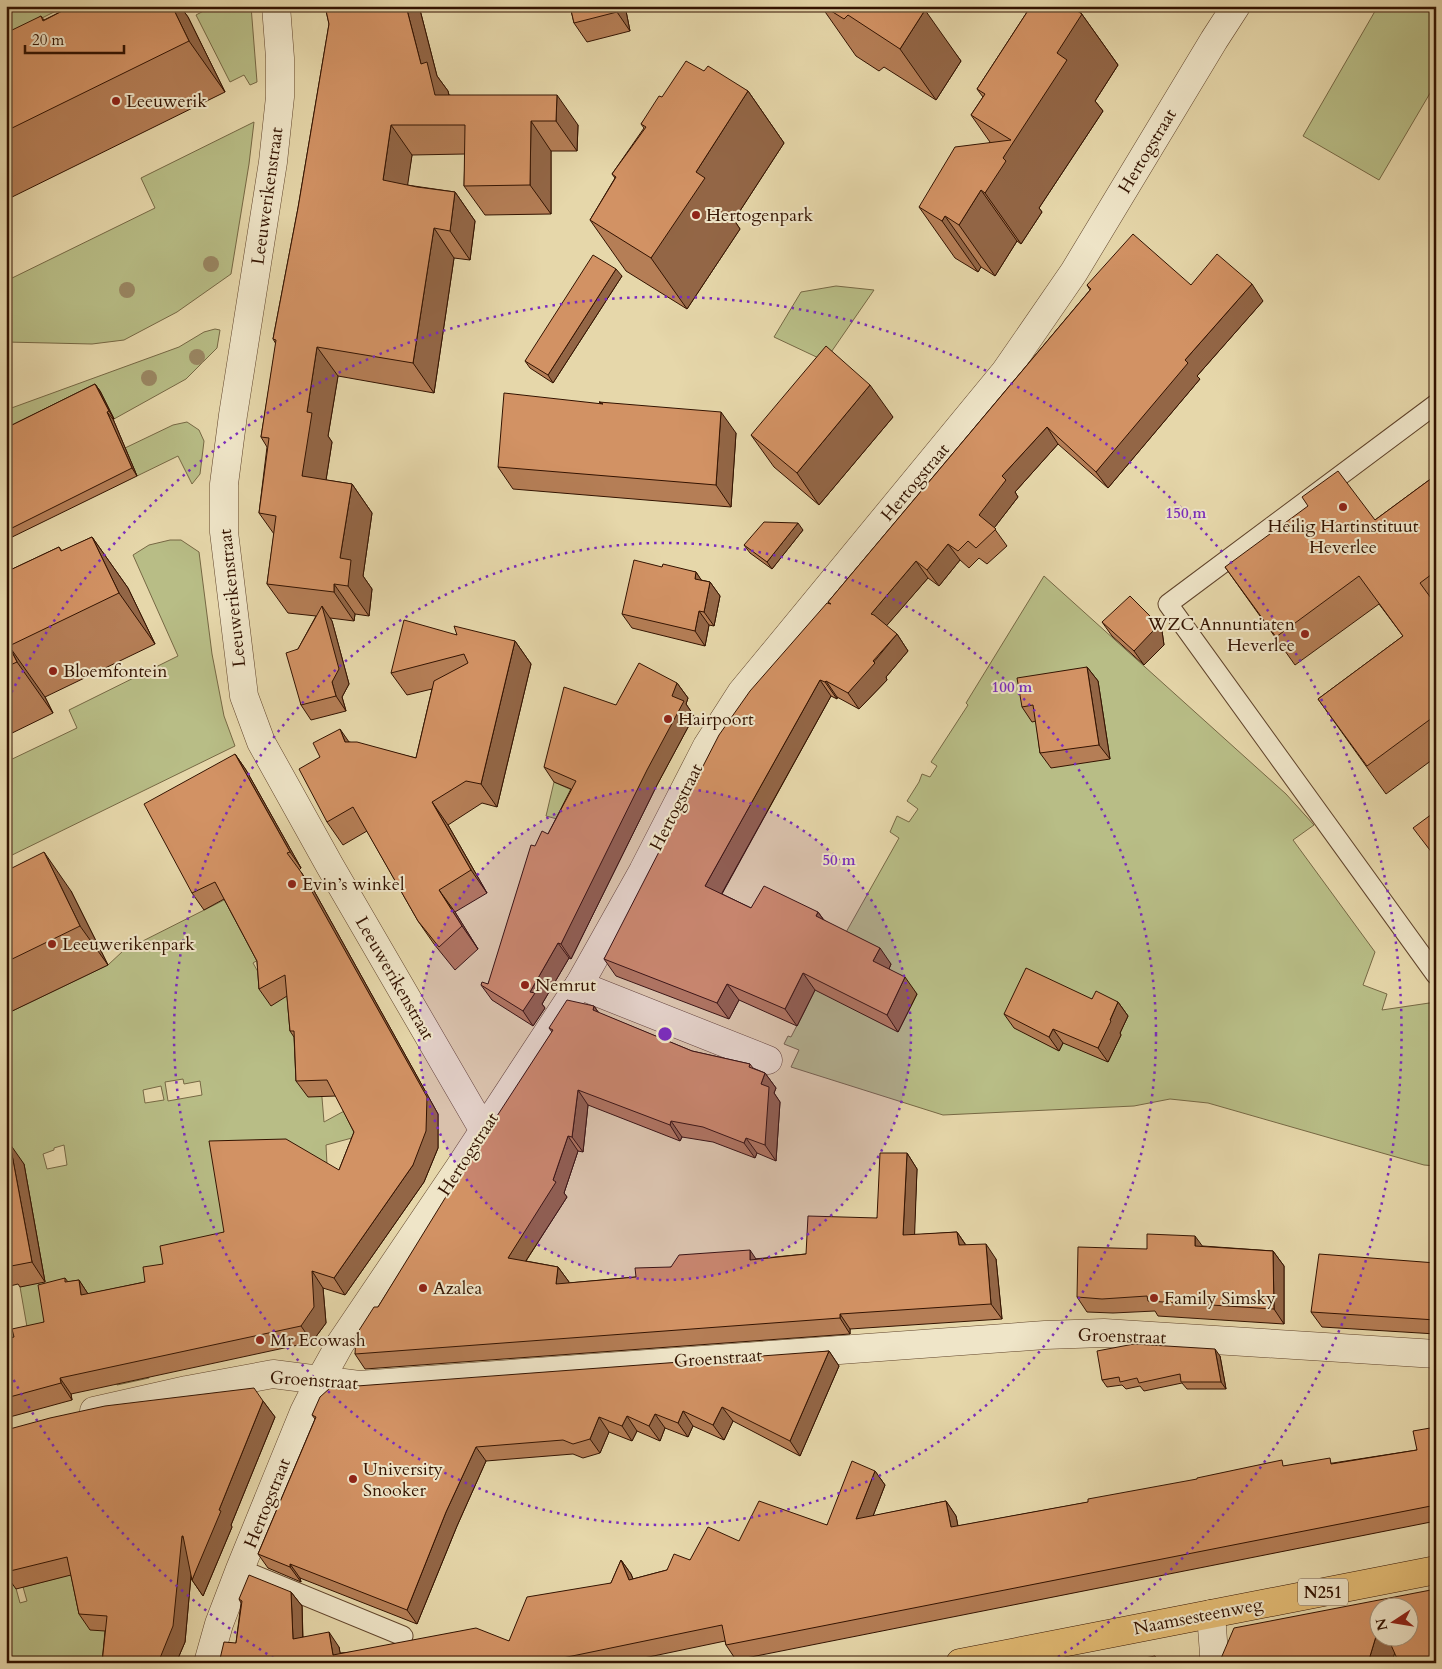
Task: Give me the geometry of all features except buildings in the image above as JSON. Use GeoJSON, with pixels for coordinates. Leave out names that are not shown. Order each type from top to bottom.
{"type":"FeatureCollection","features":[{"type":"Feature","properties":{"kind":"main road","name":"Naamsesteenweg"},"geometry":{"type":"LineString","coordinates":[[960,1663],[1436,1570]]}},
{"type":"Feature","properties":{"kind":"street","name":"Leeuwerikenstraat"},"geometry":{"type":"LineString","coordinates":[[276,6],[280,58],[280,97],[273,162],[224,484],[224,532],[244,696],[261,742],[330,866],[484,1131]]}},
{"type":"Feature","properties":{"kind":"street","name":"Hertogstraat"},"geometry":{"type":"LineString","coordinates":[[208,1663],[219,1624],[240,1569],[304,1412],[320,1380],[340,1344],[484,1131],[579,985],[643,871],[707,746],[741,693],[999,380],[1027,343],[1074,272],[1236,6]]}},
{"type":"Feature","properties":{"kind":"street"},"geometry":{"type":"LineString","coordinates":[[579,985],[768,1060]]}},
{"type":"Feature","properties":{"kind":"street","name":"Groenstraat"},"geometry":{"type":"LineString","coordinates":[[68,1417],[187,1390],[274,1374],[359,1385],[1045,1334],[1104,1333],[1436,1354]]}},
{"type":"Feature","properties":{"kind":"street"},"geometry":{"type":"LineString","coordinates":[[1211,1614],[1213,1663]]}},
{"type":"Feature","properties":{"kind":"lane"},"geometry":{"type":"LineString","coordinates":[[1436,404],[1168,604],[1436,975]]}},
{"type":"Feature","properties":{"kind":"lane"},"geometry":{"type":"LineString","coordinates":[[240,1569],[403,1636]]}},
{"type":"Feature","properties":{"kind":"green space"},"geometry":{"type":"Polygon","coordinates":[[[6,6],[66,6],[6,36],[6,6]]]}},
{"type":"Feature","properties":{"kind":"green space"},"geometry":{"type":"Polygon","coordinates":[[[213,6],[251,6],[257,82],[250,85],[244,75],[230,82],[196,15],[213,6]]]}},
{"type":"Feature","properties":{"kind":"green space"},"geometry":{"type":"Polygon","coordinates":[[[1378,6],[1436,6],[1436,83],[1379,180],[1303,136],[1378,6]]]}},
{"type":"Feature","properties":{"kind":"green space"},"geometry":{"type":"Polygon","coordinates":[[[254,122],[231,274],[177,312],[124,340],[92,344],[6,342],[6,281],[155,208],[141,178],[254,122]]]}},
{"type":"Feature","properties":{"kind":"green space"},"geometry":{"type":"Polygon","coordinates":[[[836,286],[874,290],[825,361],[774,337],[801,292],[836,286]]]}},
{"type":"Feature","properties":{"kind":"green space"},"geometry":{"type":"Polygon","coordinates":[[[215,329],[220,330],[217,348],[186,379],[114,419],[100,391],[6,438],[6,410],[179,347],[204,332],[215,329]]]}},
{"type":"Feature","properties":{"kind":"green space"},"geometry":{"type":"Polygon","coordinates":[[[187,422],[199,430],[204,441],[200,474],[192,484],[178,456],[137,476],[125,448],[173,425],[187,422]]]}},
{"type":"Feature","properties":{"kind":"green space"},"geometry":{"type":"Polygon","coordinates":[[[170,540],[181,540],[199,552],[212,654],[224,716],[235,746],[6,858],[6,762],[77,728],[69,710],[178,656],[133,555],[149,545],[170,540]]]}},
{"type":"Feature","properties":{"kind":"green space"},"geometry":{"type":"Polygon","coordinates":[[[1044,576],[1286,794],[1314,825],[1293,840],[1375,952],[1363,985],[1387,994],[1382,1010],[1436,1002],[1436,1166],[1424,1165],[1208,1103],[1170,1099],[1134,1106],[943,1115],[791,1067],[799,1050],[784,1044],[788,1036],[791,1037],[806,1008],[804,1007],[899,838],[890,832],[897,816],[909,822],[918,809],[907,801],[922,774],[930,777],[937,766],[931,762],[968,705],[966,703],[1044,576]]]}},
{"type":"Feature","properties":{"kind":"green space"},"geometry":{"type":"Polygon","coordinates":[[[554,782],[596,801],[572,823],[546,816],[554,782]]]}},
{"type":"Feature","properties":{"kind":"green space"},"geometry":{"type":"Polygon","coordinates":[[[228,898],[277,948],[253,963],[266,986],[289,995],[319,1061],[324,1122],[346,1110],[363,1135],[326,1145],[330,1225],[236,1249],[141,1337],[149,1378],[117,1385],[111,1349],[30,1344],[20,1287],[45,1281],[6,1169],[6,1014],[108,965],[123,951],[228,898]],[[183,1079],[165,1082],[168,1101],[202,1095],[200,1081],[184,1084],[183,1079]],[[161,1086],[143,1090],[145,1103],[164,1100],[161,1086]],[[64,1145],[54,1148],[54,1150],[43,1154],[47,1169],[67,1165],[64,1145]]]}},
{"type":"Feature","properties":{"kind":"green space"},"geometry":{"type":"Polygon","coordinates":[[[42,1506],[121,1633],[142,1663],[6,1663],[6,1552],[20,1603],[27,1601],[23,1587],[62,1577],[42,1506]]]}},
{"type":"Feature","properties":{"kind":"place","name":"Leeuwerik"},"geometry":{"type":"Point","coordinates":[116,101]}},
{"type":"Feature","properties":{"kind":"place","name":"Hertogenpark"},"geometry":{"type":"Point","coordinates":[696,215]}},
{"type":"Feature","properties":{"kind":"place","name":"Heilig Hartinstituut Heverlee"},"geometry":{"type":"Point","coordinates":[1343,507]}},
{"type":"Feature","properties":{"kind":"place","name":"WZC Annuntiaten Heverlee"},"geometry":{"type":"Point","coordinates":[1305,634]}},
{"type":"Feature","properties":{"kind":"place","name":"Bloemfontein"},"geometry":{"type":"Point","coordinates":[53,671]}},
{"type":"Feature","properties":{"kind":"place","name":"Hairpoort"},"geometry":{"type":"Point","coordinates":[668,719]}},
{"type":"Feature","properties":{"kind":"place","name":"Evin’s winkel"},"geometry":{"type":"Point","coordinates":[292,884]}},
{"type":"Feature","properties":{"kind":"place","name":"Leeuwerikenpark"},"geometry":{"type":"Point","coordinates":[52,944]}},
{"type":"Feature","properties":{"kind":"place","name":"Nemrut"},"geometry":{"type":"Point","coordinates":[525,985]}},
{"type":"Feature","properties":{"kind":"place","name":"Azalea"},"geometry":{"type":"Point","coordinates":[423,1288]}},
{"type":"Feature","properties":{"kind":"place","name":"Family Simsky"},"geometry":{"type":"Point","coordinates":[1154,1298]}},
{"type":"Feature","properties":{"kind":"place","name":"Mr Ecowash"},"geometry":{"type":"Point","coordinates":[260,1340]}},
{"type":"Feature","properties":{"kind":"place","name":"University Snooker"},"geometry":{"type":"Point","coordinates":[353,1479]}}]}
